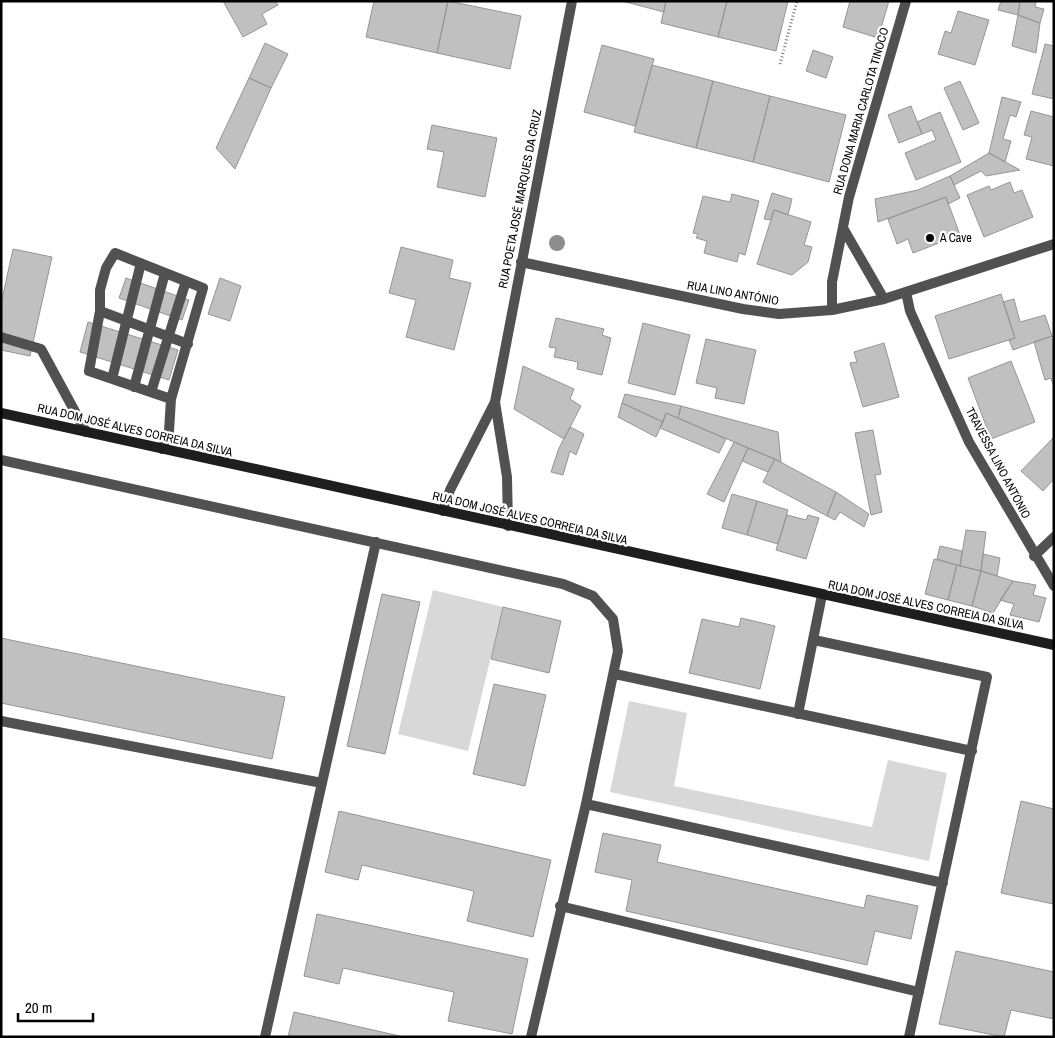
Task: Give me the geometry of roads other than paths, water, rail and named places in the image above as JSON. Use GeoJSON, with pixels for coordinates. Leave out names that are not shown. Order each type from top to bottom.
{"type":"FeatureCollection","features":[{"type":"Feature","properties":{"kind":"main road","name":"RUA DOM JOSÉ ALVES CORREIA DA SILVA"},"geometry":{"type":"LineString","coordinates":[[1,413],[1054,645]]}},
{"type":"Feature","properties":{"kind":"street","name":"RUA POETA JOSÉ MARQUES DA CRUZ"},"geometry":{"type":"LineString","coordinates":[[443,511],[450,490],[495,402],[572,1]]}},
{"type":"Feature","properties":{"kind":"street","name":"RUA DONA MARIA CARLOTA TINOCO"},"geometry":{"type":"LineString","coordinates":[[832,310],[832,282],[849,197],[906,1]]}},
{"type":"Feature","properties":{"kind":"street"},"geometry":{"type":"LineString","coordinates":[[843,228],[884,299]]}},
{"type":"Feature","properties":{"kind":"street","name":"RUA LINO ANTÓNIO"},"geometry":{"type":"LineString","coordinates":[[521,262],[743,309],[778,314],[832,310],[884,299],[1054,244]]}},
{"type":"Feature","properties":{"kind":"street"},"geometry":{"type":"LineString","coordinates":[[162,449],[169,431],[172,399],[203,288],[115,253],[106,268],[100,290],[100,311],[89,371],[172,399]]}},
{"type":"Feature","properties":{"kind":"street"},"geometry":{"type":"LineString","coordinates":[[112,379],[141,263]]}},
{"type":"Feature","properties":{"kind":"street"},"geometry":{"type":"LineString","coordinates":[[134,386],[165,273]]}},
{"type":"Feature","properties":{"kind":"street"},"geometry":{"type":"LineString","coordinates":[[150,392],[186,281]]}},
{"type":"Feature","properties":{"kind":"street","name":"TRAVESSA LINO ANTÓNIO"},"geometry":{"type":"LineString","coordinates":[[906,292],[910,311],[969,442],[1034,556],[1054,586]]}},
{"type":"Feature","properties":{"kind":"street"},"geometry":{"type":"LineString","coordinates":[[100,311],[188,344]]}},
{"type":"Feature","properties":{"kind":"street"},"geometry":{"type":"LineString","coordinates":[[1,337],[41,348],[86,432]]}},
{"type":"Feature","properties":{"kind":"street","name":"RUA POETA JOSÉ MARQUES DA CRUZ"},"geometry":{"type":"LineString","coordinates":[[495,402],[507,477],[508,526]]}},
{"type":"Feature","properties":{"kind":"street"},"geometry":{"type":"LineString","coordinates":[[1,460],[563,584],[593,596],[613,619],[618,651],[586,804],[560,906],[532,1037]]}},
{"type":"Feature","properties":{"kind":"street"},"geometry":{"type":"LineString","coordinates":[[1034,556],[1054,537]]}},
{"type":"Feature","properties":{"kind":"street"},"geometry":{"type":"LineString","coordinates":[[265,1037],[376,542]]}},
{"type":"Feature","properties":{"kind":"street"},"geometry":{"type":"LineString","coordinates":[[798,714],[822,595]]}},
{"type":"Feature","properties":{"kind":"street"},"geometry":{"type":"LineString","coordinates":[[814,640],[987,677],[909,1037]]}},
{"type":"Feature","properties":{"kind":"street"},"geometry":{"type":"LineString","coordinates":[[614,674],[972,751]]}},
{"type":"Feature","properties":{"kind":"street"},"geometry":{"type":"LineString","coordinates":[[1,721],[322,783]]}},
{"type":"Feature","properties":{"kind":"street"},"geometry":{"type":"LineString","coordinates":[[586,804],[943,883]]}},
{"type":"Feature","properties":{"kind":"street"},"geometry":{"type":"LineString","coordinates":[[560,906],[919,992]]}},
{"type":"Feature","properties":{"kind":"place","name":"A Cave"},"geometry":{"type":"Point","coordinates":[930,238]}}]}
